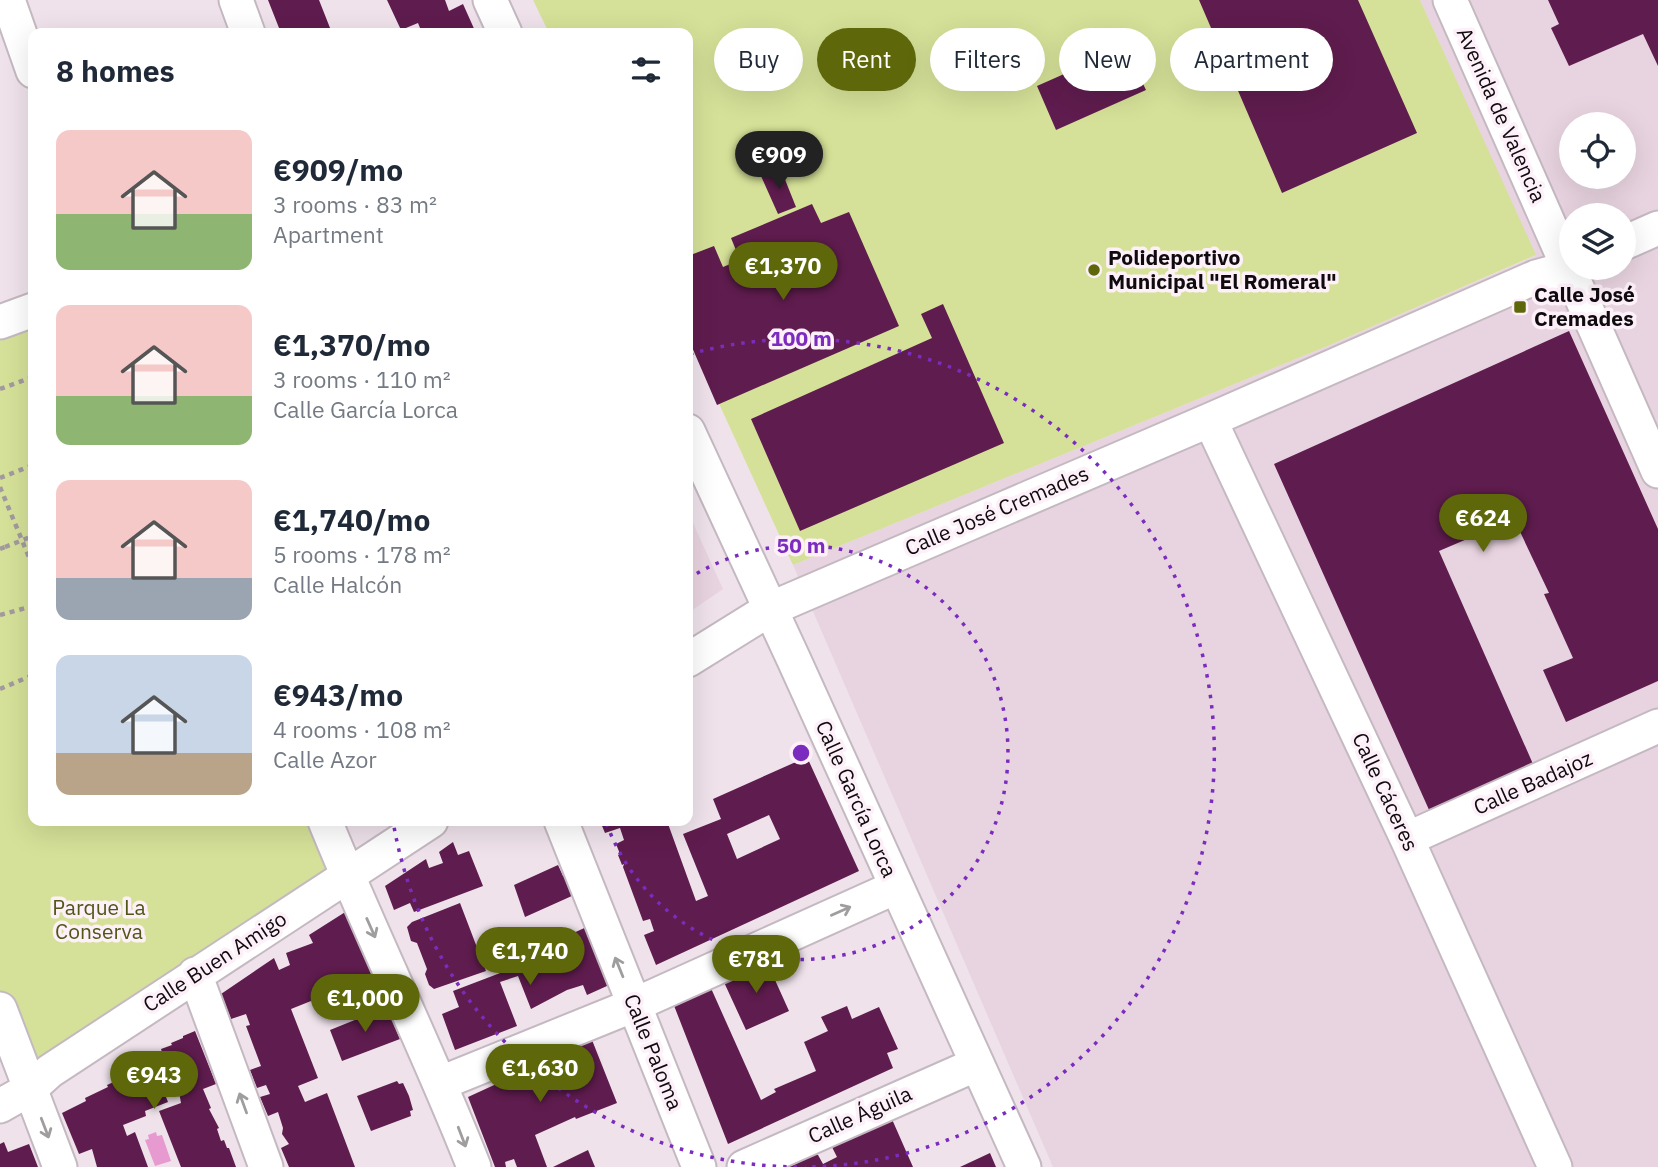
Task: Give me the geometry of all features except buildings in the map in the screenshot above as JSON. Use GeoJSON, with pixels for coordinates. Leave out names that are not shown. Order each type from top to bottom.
{"type":"FeatureCollection","features":[{"type":"Feature","properties":{"kind":"street"},"geometry":{"type":"LineString","coordinates":[[8,0],[28,57]]}},
{"type":"Feature","properties":{"kind":"street"},"geometry":{"type":"LineString","coordinates":[[236,0],[246,28]]}},
{"type":"Feature","properties":{"kind":"street"},"geometry":{"type":"LineString","coordinates":[[490,0],[503,28]]}},
{"type":"Feature","properties":{"kind":"street","name":"Avenida de Valencia"},"geometry":{"type":"LineString","coordinates":[[1450,0],[1559,243]]}},
{"type":"Feature","properties":{"kind":"street"},"geometry":{"type":"LineString","coordinates":[[1636,238],[1658,228]]}},
{"type":"Feature","properties":{"kind":"street","name":"Calle José Cremades"},"geometry":{"type":"LineString","coordinates":[[771,609],[1536,277],[1559,270]]}},
{"type":"Feature","properties":{"kind":"street","name":"Avenida de Valencia"},"geometry":{"type":"LineString","coordinates":[[1576,280],[1658,471]]}},
{"type":"Feature","properties":{"kind":"street"},"geometry":{"type":"LineString","coordinates":[[0,322],[28,312]]}},
{"type":"Feature","properties":{"kind":"street","name":"Calle Cáceres"},"geometry":{"type":"LineString","coordinates":[[1210,420],[1407,839],[1555,1167]]}},
{"type":"Feature","properties":{"kind":"street","name":"Calle García Lorca"},"geometry":{"type":"LineString","coordinates":[[693,442],[1024,1167]]}},
{"type":"Feature","properties":{"kind":"street"},"geometry":{"type":"LineString","coordinates":[[693,657],[771,609]]}},
{"type":"Feature","properties":{"kind":"street","name":"Calle Badajoz"},"geometry":{"type":"LineString","coordinates":[[1407,839],[1658,726]]}},
{"type":"Feature","properties":{"kind":"street"},"geometry":{"type":"LineString","coordinates":[[327,826],[441,1083],[474,1167]]}},
{"type":"Feature","properties":{"kind":"street","name":"Calle Buen Amigo"},"geometry":{"type":"LineString","coordinates":[[0,1106],[195,974],[423,826]]}},
{"type":"Feature","properties":{"kind":"street","name":"Calle Paloma"},"geometry":{"type":"LineString","coordinates":[[563,826],[699,1167]]}},
{"type":"Feature","properties":{"kind":"street"},"geometry":{"type":"LineString","coordinates":[[441,1083],[634,1004],[896,887]]}},
{"type":"Feature","properties":{"kind":"street"},"geometry":{"type":"LineString","coordinates":[[195,974],[267,1167]]}},
{"type":"Feature","properties":{"kind":"street"},"geometry":{"type":"LineString","coordinates":[[0,1009],[60,1167]]}},
{"type":"Feature","properties":{"kind":"street","name":"Calle Águila"},"geometry":{"type":"LineString","coordinates":[[744,1167],[977,1064]]}},
{"type":"Feature","properties":{"kind":"path"},"geometry":{"type":"LineString","coordinates":[[0,389],[28,379]]}},
{"type":"Feature","properties":{"kind":"path"},"geometry":{"type":"LineString","coordinates":[[0,478],[28,467]]}},
{"type":"Feature","properties":{"kind":"path"},"geometry":{"type":"LineString","coordinates":[[0,487],[28,555]]}},
{"type":"Feature","properties":{"kind":"path"},"geometry":{"type":"LineString","coordinates":[[3,548],[28,538]]}},
{"type":"Feature","properties":{"kind":"path"},"geometry":{"type":"LineString","coordinates":[[0,615],[28,607]]}},
{"type":"Feature","properties":{"kind":"path"},"geometry":{"type":"LineString","coordinates":[[0,689],[28,677]]}},
{"type":"Feature","properties":{"kind":"shaded area"},"geometry":{"type":"Polygon","coordinates":[[[1420,0],[1658,0],[1658,1167],[1053,1167],[793,565],[1330,345],[1535,256],[1420,0]]]}},
{"type":"Feature","properties":{"kind":"shaded area"},"geometry":{"type":"Polygon","coordinates":[[[693,523],[723,589],[693,610],[693,523]]]}},
{"type":"Feature","properties":{"kind":"shaded area"},"geometry":{"type":"Polygon","coordinates":[[[156,1132],[157,1136],[162,1135],[171,1161],[155,1166],[145,1140],[149,1139],[148,1135],[156,1132]]]}},
{"type":"Feature","properties":{"kind":"green space","name":"Polideportivo Municipal \"El Romeral\""},"geometry":{"type":"Polygon","coordinates":[[[533,0],[1420,0],[1536,255],[1330,345],[793,565],[693,347],[693,28],[547,28],[533,0]]]}},
{"type":"Feature","properties":{"kind":"green space","name":"Parque La Conserva"},"geometry":{"type":"Polygon","coordinates":[[[28,310],[28,826],[327,826],[347,876],[30,1089],[0,1010],[0,320],[28,310]]]}},
{"type":"Feature","properties":{"kind":"place","name":"Polideportivo Municipal \"El Romeral\""},"geometry":{"type":"Point","coordinates":[1094,270]}},
{"type":"Feature","properties":{"kind":"place","name":"Calle José Cremades"},"geometry":{"type":"Point","coordinates":[1520,307]}}]}
